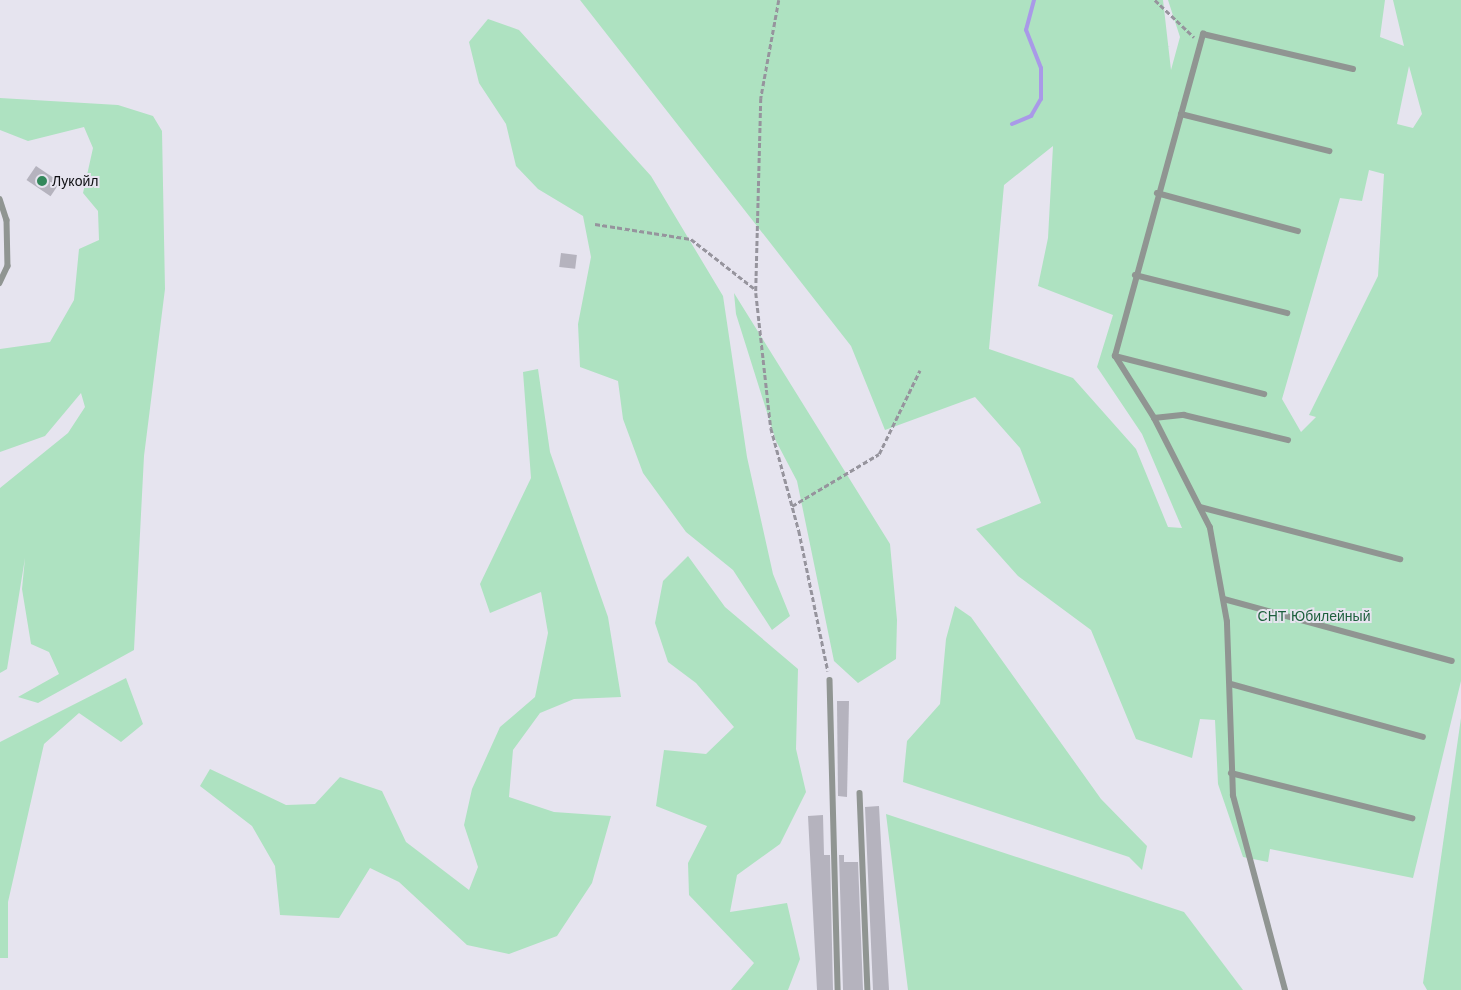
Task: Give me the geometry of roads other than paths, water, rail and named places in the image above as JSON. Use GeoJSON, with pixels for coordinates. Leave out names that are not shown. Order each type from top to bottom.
{"type":"FeatureCollection","features":[{"type":"Feature","properties":{"kind":"lane"},"geometry":{"type":"LineString","coordinates":[[1285,990],[1231,772],[1231,684],[1224,599],[1210,528],[1154,418],[1115,356],[1157,193],[1203,34],[1353,69]]}},
{"type":"Feature","properties":{"kind":"lane"},"geometry":{"type":"LineString","coordinates":[[1181,114],[1329,152]]}},
{"type":"Feature","properties":{"kind":"lane"},"geometry":{"type":"LineString","coordinates":[[1157,193],[1298,231]]}},
{"type":"Feature","properties":{"kind":"lane"},"geometry":{"type":"LineString","coordinates":[[0,199],[7,220],[8,266],[0,283]]}},
{"type":"Feature","properties":{"kind":"lane"},"geometry":{"type":"LineString","coordinates":[[1136,275],[1288,313]]}},
{"type":"Feature","properties":{"kind":"lane"},"geometry":{"type":"LineString","coordinates":[[1115,356],[1264,394]]}},
{"type":"Feature","properties":{"kind":"lane"},"geometry":{"type":"LineString","coordinates":[[1154,418],[1184,415],[1288,440]]}},
{"type":"Feature","properties":{"kind":"lane"},"geometry":{"type":"LineString","coordinates":[[1200,506],[1400,559]]}},
{"type":"Feature","properties":{"kind":"lane"},"geometry":{"type":"LineString","coordinates":[[1224,599],[1452,661]]}},
{"type":"Feature","properties":{"kind":"lane"},"geometry":{"type":"LineString","coordinates":[[830,680],[838,990]]}},
{"type":"Feature","properties":{"kind":"lane"},"geometry":{"type":"LineString","coordinates":[[1231,684],[1423,737]]}},
{"type":"Feature","properties":{"kind":"lane"},"geometry":{"type":"LineString","coordinates":[[1231,772],[1412,818]]}},
{"type":"Feature","properties":{"kind":"lane"},"geometry":{"type":"LineString","coordinates":[[860,793],[868,990]]}},
{"type":"Feature","properties":{"kind":"waterway"},"geometry":{"type":"LineString","coordinates":[[1012,124],[1031,116],[1041,99],[1041,68],[1026,30],[1034,0]]}},
{"type":"Feature","properties":{"kind":"place","name":"Лукойл"},"geometry":{"type":"Point","coordinates":[42,181]}},
{"type":"Feature","properties":{"kind":"park label","name":"СНТ Юбилейный"},"geometry":{"type":"Point","coordinates":[1314,616]}}]}
